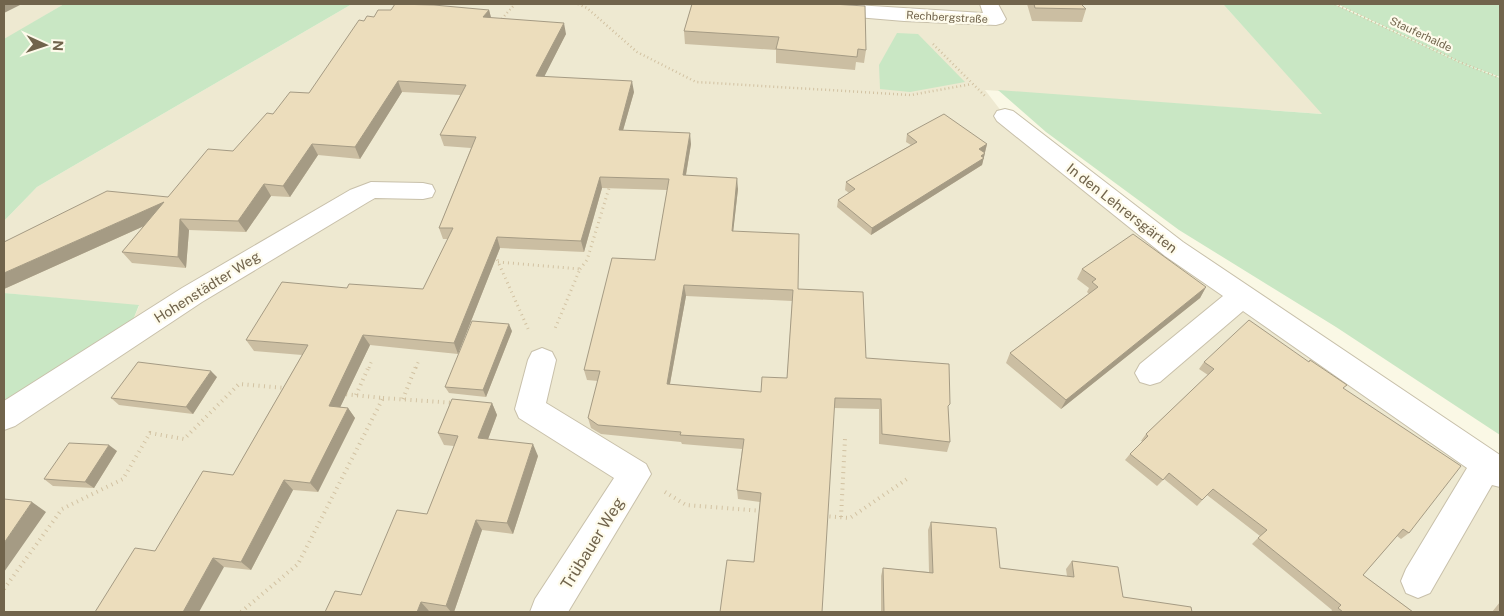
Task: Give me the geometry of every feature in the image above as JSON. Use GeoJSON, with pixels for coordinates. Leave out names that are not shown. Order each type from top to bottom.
{"type":"FeatureCollection","features":[{"type":"Feature","properties":{"kind":"street","name":"Rechbergstraße"},"geometry":{"type":"LineString","coordinates":[[818,6],[904,15],[996,19],[989,4]]}},
{"type":"Feature","properties":{"kind":"street","name":"In den Lehrersgärten"},"geometry":{"type":"LineString","coordinates":[[1005,116],[1174,249],[1494,469],[1418,581]]}},
{"type":"Feature","properties":{"kind":"street","name":"Hohenstädter Weg"},"geometry":{"type":"LineString","coordinates":[[4,417],[192,295],[370,190],[423,192]]}},
{"type":"Feature","properties":{"kind":"street"},"geometry":{"type":"LineString","coordinates":[[1150,373],[1242,296]]}},
{"type":"Feature","properties":{"kind":"street"},"geometry":{"type":"LineString","coordinates":[[542,360],[530,409],[635,474]]}},
{"type":"Feature","properties":{"kind":"street","name":"Trübauer Weg"},"geometry":{"type":"LineString","coordinates":[[548,612],[635,474]]}},
{"type":"Feature","properties":{"kind":"path"},"geometry":{"type":"LineString","coordinates":[[496,25],[516,4]]}},
{"type":"Feature","properties":{"kind":"path"},"geometry":{"type":"LineString","coordinates":[[578,4],[587,8],[637,52],[696,82],[911,95],[972,84]]}},
{"type":"Feature","properties":{"kind":"path","name":"Stauferhalde"},"geometry":{"type":"LineString","coordinates":[[1336,4],[1462,63],[1500,78]]}},
{"type":"Feature","properties":{"kind":"path"},"geometry":{"type":"LineString","coordinates":[[904,15],[1005,116]]}},
{"type":"Feature","properties":{"kind":"path"},"geometry":{"type":"LineString","coordinates":[[542,360],[580,269],[587,260],[612,176]]}},
{"type":"Feature","properties":{"kind":"path"},"geometry":{"type":"LineString","coordinates":[[493,251],[542,360]]}},
{"type":"Feature","properties":{"kind":"path"},"geometry":{"type":"LineString","coordinates":[[498,262],[580,269]]}},
{"type":"Feature","properties":{"kind":"path"},"geometry":{"type":"LineString","coordinates":[[356,395],[372,360]]}},
{"type":"Feature","properties":{"kind":"path"},"geometry":{"type":"LineString","coordinates":[[404,399],[419,360]]}},
{"type":"Feature","properties":{"kind":"path"},"geometry":{"type":"LineString","coordinates":[[4,589],[62,509],[123,479],[150,433],[184,439],[239,384],[293,389]]}},
{"type":"Feature","properties":{"kind":"path"},"geometry":{"type":"LineString","coordinates":[[338,393],[462,404]]}},
{"type":"Feature","properties":{"kind":"path"},"geometry":{"type":"LineString","coordinates":[[241,612],[298,564],[383,398]]}},
{"type":"Feature","properties":{"kind":"path"},"geometry":{"type":"LineString","coordinates":[[841,517],[846,439]]}},
{"type":"Feature","properties":{"kind":"path"},"geometry":{"type":"LineString","coordinates":[[635,474],[686,505],[773,512]]}},
{"type":"Feature","properties":{"kind":"path"},"geometry":{"type":"LineString","coordinates":[[822,515],[850,518],[907,479]]}},
{"type":"Feature","properties":{"kind":"shaded area"},"geometry":{"type":"Polygon","coordinates":[[[4,4],[64,4],[4,40],[4,4]]]}},
{"type":"Feature","properties":{"kind":"shaded area"},"geometry":{"type":"Polygon","coordinates":[[[352,4],[1223,4],[1323,114],[985,90],[1005,116],[1500,473],[1500,612],[4,612],[4,406],[131,325],[139,306],[4,293],[4,221],[37,187],[352,4]]]}},
{"type":"Feature","properties":{"kind":"green space"},"geometry":{"type":"Polygon","coordinates":[[[64,4],[352,4],[37,187],[4,221],[4,39],[64,4]]]}},
{"type":"Feature","properties":{"kind":"green space"},"geometry":{"type":"Polygon","coordinates":[[[1223,4],[1334,4],[1461,63],[1500,78],[1500,435],[1336,327],[1179,230],[1046,132],[998,90],[1322,114],[1223,4]]]}},
{"type":"Feature","properties":{"kind":"green space"},"geometry":{"type":"Polygon","coordinates":[[[1337,4],[1500,4],[1500,77],[1462,63],[1337,4]]]}},
{"type":"Feature","properties":{"kind":"green space"},"geometry":{"type":"Polygon","coordinates":[[[897,33],[918,34],[965,82],[910,92],[880,89],[879,65],[897,33]]]}},
{"type":"Feature","properties":{"kind":"green space"},"geometry":{"type":"Polygon","coordinates":[[[4,293],[139,305],[131,325],[4,406],[4,293]]]}},
{"type":"Feature","properties":{"kind":"building"},"geometry":{"type":"Polygon","coordinates":[[[395,4],[434,5],[489,10],[483,17],[564,23],[536,76],[632,81],[619,130],[690,133],[683,175],[737,178],[732,231],[799,234],[798,289],[863,292],[866,358],[949,364],[950,404],[948,406],[950,442],[882,434],[881,399],[835,398],[822,612],[720,612],[727,560],[754,562],[761,493],[737,490],[744,439],[680,435],[681,432],[598,425],[588,418],[600,371],[584,370],[612,258],[655,260],[669,179],[600,177],[581,241],[497,237],[454,343],[363,335],[329,406],[348,408],[310,483],[284,480],[241,562],[213,558],[183,612],[95,612],[135,548],[155,551],[203,471],[233,475],[308,345],[246,340],[282,282],[347,288],[349,284],[423,289],[453,228],[439,228],[476,137],[440,135],[466,85],[398,81],[355,147],[312,144],[283,186],[264,184],[238,221],[180,219],[178,257],[122,252],[164,202],[4,273],[4,242],[107,191],[168,197],[208,149],[233,151],[267,113],[273,114],[290,92],[309,93],[359,20],[364,21],[367,16],[374,17],[378,10],[391,10],[395,4]],[[684,285],[667,384],[761,392],[762,377],[787,378],[793,290],[684,285]]]}},
{"type":"Feature","properties":{"kind":"building"},"geometry":{"type":"Polygon","coordinates":[[[692,4],[832,4],[865,6],[866,50],[858,49],[857,57],[776,49],[779,37],[684,31],[692,4]]]}},
{"type":"Feature","properties":{"kind":"building"},"geometry":{"type":"Polygon","coordinates":[[[1034,4],[1081,4],[1086,9],[1035,8],[1034,4]]]}},
{"type":"Feature","properties":{"kind":"building"},"geometry":{"type":"Polygon","coordinates":[[[944,114],[987,144],[979,149],[985,153],[981,156],[984,158],[872,228],[838,200],[855,189],[846,182],[917,142],[907,134],[944,114]]]}},
{"type":"Feature","properties":{"kind":"building"},"geometry":{"type":"Polygon","coordinates":[[[1133,234],[1206,287],[1066,400],[1010,353],[1098,287],[1092,282],[1096,279],[1082,269],[1133,234]]]}},
{"type":"Feature","properties":{"kind":"building"},"geometry":{"type":"Polygon","coordinates":[[[1249,320],[1309,362],[1310,360],[1347,385],[1343,388],[1461,466],[1409,533],[1403,529],[1363,575],[1413,612],[1343,612],[1338,608],[1341,605],[1258,538],[1267,530],[1213,489],[1202,500],[1169,473],[1163,480],[1130,454],[1148,436],[1146,434],[1214,369],[1204,362],[1249,320]]]}},
{"type":"Feature","properties":{"kind":"building"},"geometry":{"type":"Polygon","coordinates":[[[472,321],[509,324],[483,390],[445,387],[472,321]]]}},
{"type":"Feature","properties":{"kind":"building"},"geometry":{"type":"Polygon","coordinates":[[[138,362],[211,371],[186,407],[111,398],[138,362]]]}},
{"type":"Feature","properties":{"kind":"building"},"geometry":{"type":"Polygon","coordinates":[[[452,399],[492,403],[478,438],[533,444],[507,523],[476,520],[446,606],[421,602],[417,612],[325,612],[335,591],[361,595],[397,510],[427,514],[458,436],[438,433],[452,399]]]}},
{"type":"Feature","properties":{"kind":"building"},"geometry":{"type":"Polygon","coordinates":[[[69,443],[109,445],[85,482],[44,479],[69,443]]]}},
{"type":"Feature","properties":{"kind":"building"},"geometry":{"type":"Polygon","coordinates":[[[4,499],[32,502],[4,543],[4,499]]]}},
{"type":"Feature","properties":{"kind":"building"},"geometry":{"type":"Polygon","coordinates":[[[931,522],[996,528],[1000,568],[1074,577],[1072,561],[1118,567],[1123,597],[1191,607],[1192,612],[884,612],[883,568],[933,573],[931,522]]]}}]}
